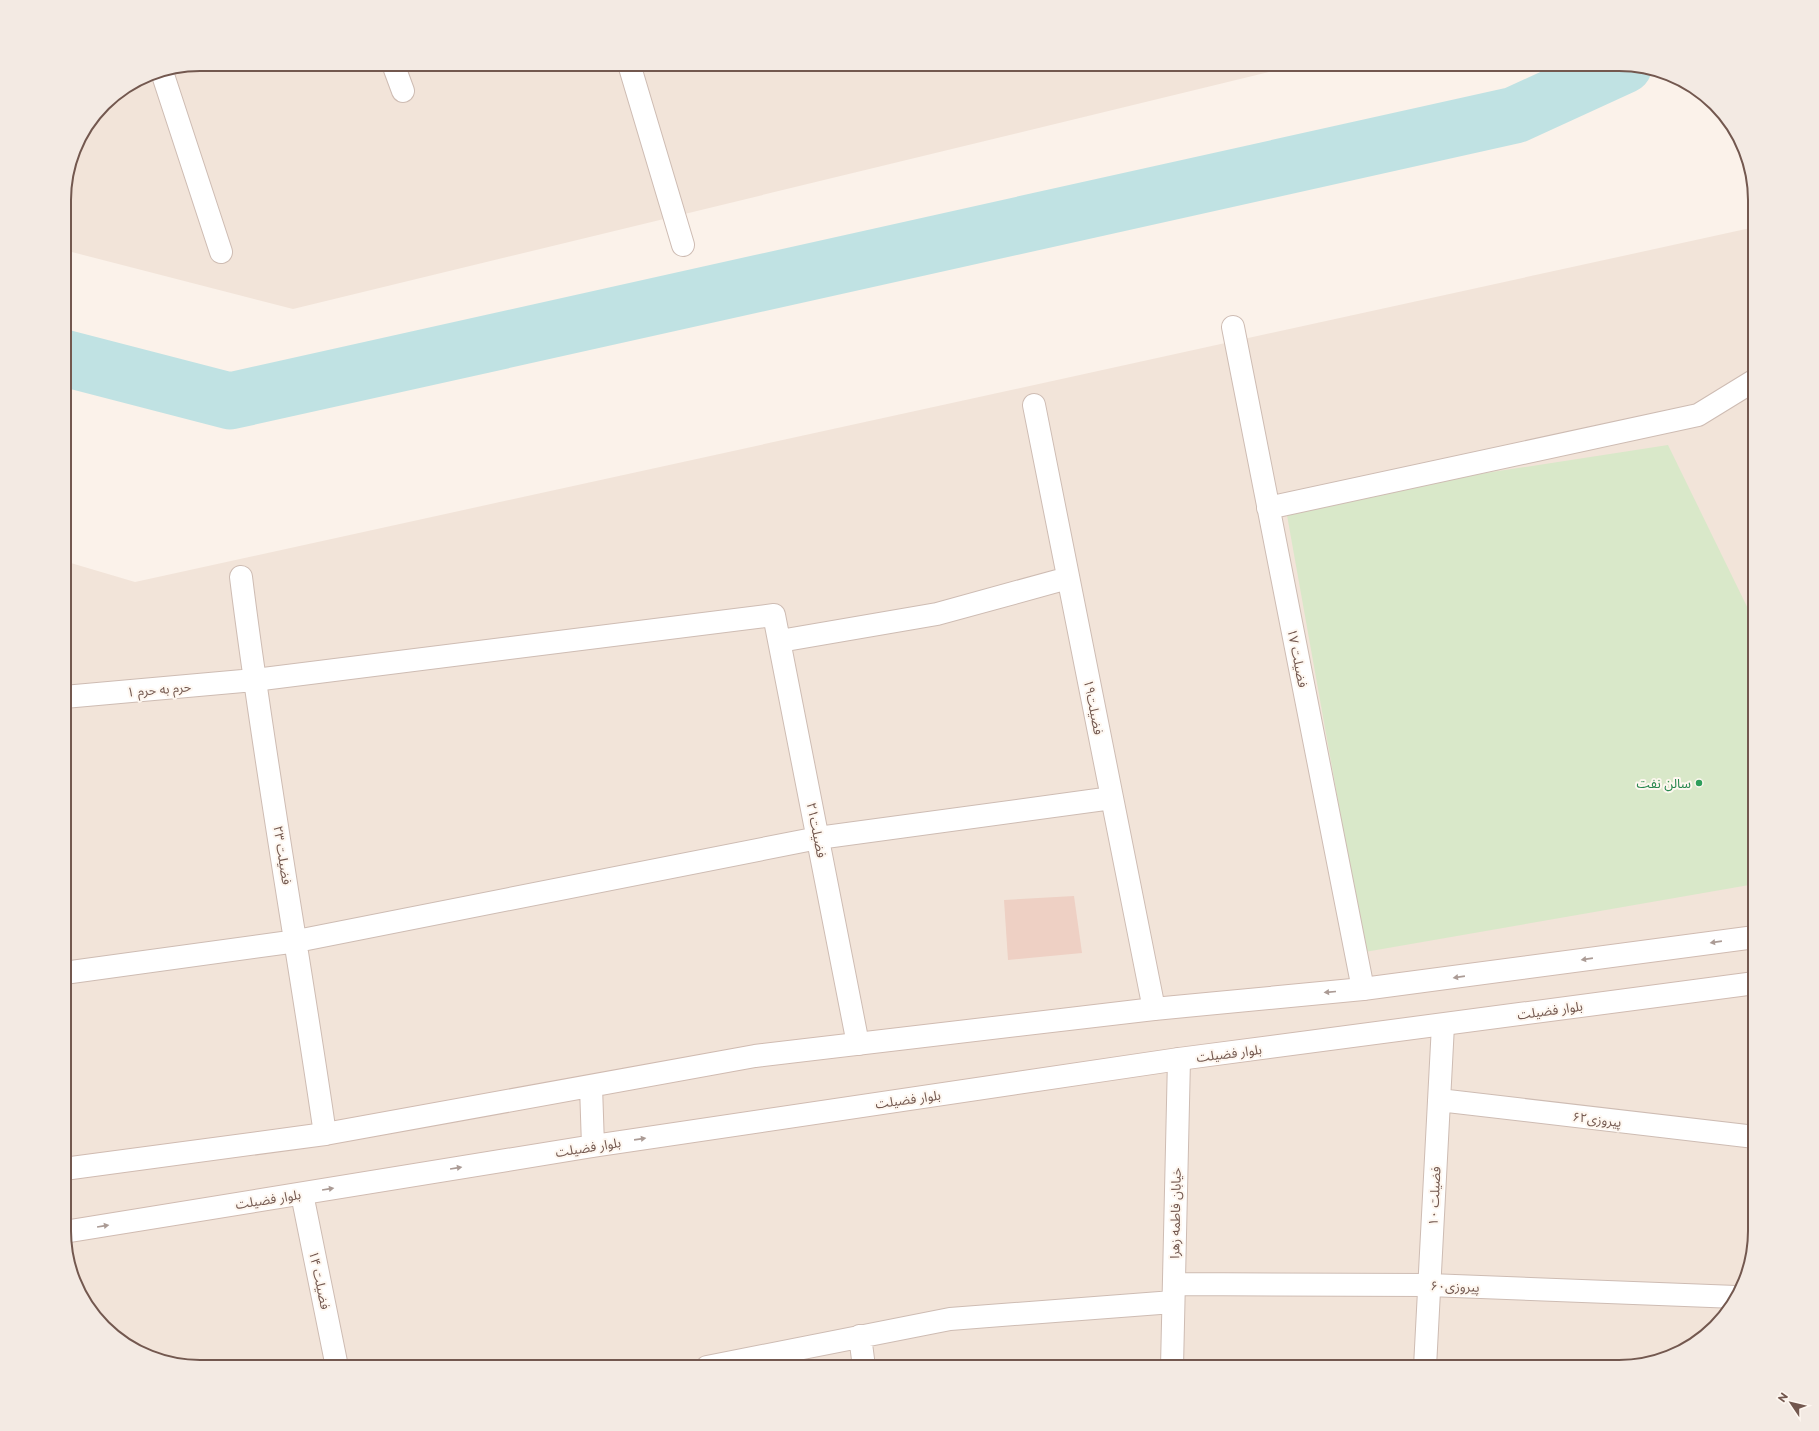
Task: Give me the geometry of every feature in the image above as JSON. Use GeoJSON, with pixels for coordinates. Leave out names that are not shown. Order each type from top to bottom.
{"type":"FeatureCollection","features":[{"type":"Feature","properties":{"kind":"street"},"geometry":{"type":"LineString","coordinates":[[396,71],[404,91]]}},
{"type":"Feature","properties":{"kind":"street"},"geometry":{"type":"LineString","coordinates":[[631,71],[683,245]]}},
{"type":"Feature","properties":{"kind":"street"},"geometry":{"type":"LineString","coordinates":[[163,76],[221,252]]}},
{"type":"Feature","properties":{"kind":"street","name":"فضیلت ۱۷"},"geometry":{"type":"LineString","coordinates":[[1233,327],[1363,989]]}},
{"type":"Feature","properties":{"kind":"street"},"geometry":{"type":"LineString","coordinates":[[1268,508],[1698,414],[1748,384]]}},
{"type":"Feature","properties":{"kind":"street","name":"فضیلت۱۹"},"geometry":{"type":"LineString","coordinates":[[1034,405],[1154,1009]]}},
{"type":"Feature","properties":{"kind":"street","name":"فضیلت ۲۳"},"geometry":{"type":"LineString","coordinates":[[241,577],[254,680],[325,1134]]}},
{"type":"Feature","properties":{"kind":"street"},"geometry":{"type":"LineString","coordinates":[[780,641],[937,614],[1068,578]]}},
{"type":"Feature","properties":{"kind":"street","name":"حرم به حرم ۱"},"geometry":{"type":"LineString","coordinates":[[71,696],[254,680],[774,615]]}},
{"type":"Feature","properties":{"kind":"street","name":"فضیلت۲۱"},"geometry":{"type":"LineString","coordinates":[[774,615],[858,1044]]}},
{"type":"Feature","properties":{"kind":"street"},"geometry":{"type":"LineString","coordinates":[[71,972],[296,941],[818,838],[1112,798]]}},
{"type":"Feature","properties":{"kind":"street"},"geometry":{"type":"LineString","coordinates":[[71,1168],[325,1134],[755,1056],[1154,1009],[1363,989],[1748,938]]}},
{"type":"Feature","properties":{"kind":"street","name":"بلوار فضیلت"},"geometry":{"type":"LineString","coordinates":[[71,1231],[593,1146],[1179,1059],[1748,984]]}},
{"type":"Feature","properties":{"kind":"street","name":"فضیلت ۱۰"},"geometry":{"type":"LineString","coordinates":[[1425,1360],[1443,1024]]}},
{"type":"Feature","properties":{"kind":"street","name":"خیابان فاطمه زهرا"},"geometry":{"type":"LineString","coordinates":[[1172,1360],[1179,1059]]}},
{"type":"Feature","properties":{"kind":"street"},"geometry":{"type":"LineString","coordinates":[[591,1086],[593,1146]]}},
{"type":"Feature","properties":{"kind":"street","name":"پیروزی۶۲"},"geometry":{"type":"LineString","coordinates":[[1439,1100],[1748,1136]]}},
{"type":"Feature","properties":{"kind":"street","name":"فضیلت ۱۴"},"geometry":{"type":"LineString","coordinates":[[302,1194],[336,1360]]}},
{"type":"Feature","properties":{"kind":"street","name":"پیروزی۶۰"},"geometry":{"type":"LineString","coordinates":[[742,1360],[950,1319],[1174,1293],[1429,1284],[1730,1297]]}},
{"type":"Feature","properties":{"kind":"street"},"geometry":{"type":"LineString","coordinates":[[860,1336],[863,1360]]}},
{"type":"Feature","properties":{"kind":"shaded area"},"geometry":{"type":"Polygon","coordinates":[[[200,71],[1273,71],[293,309],[71,252],[71,191],[75,167],[88,135],[98,121],[115,103],[135,88],[158,78],[183,72],[200,71]]]}},
{"type":"Feature","properties":{"kind":"shaded area"},"geometry":{"type":"Polygon","coordinates":[[[1748,229],[1748,1240],[1746,1256],[1735,1288],[1721,1310],[1710,1322],[1684,1343],[1652,1356],[1619,1360],[191,1360],[175,1358],[158,1353],[135,1343],[121,1333],[103,1316],[88,1296],[75,1264],[71,1240],[71,563],[135,582],[1748,229]]]}},
{"type":"Feature","properties":{"kind":"green space"},"geometry":{"type":"Polygon","coordinates":[[[1668,445],[1748,609],[1748,885],[1365,952],[1285,504],[1668,445]]]}},
{"type":"Feature","properties":{"kind":"building"},"geometry":{"type":"Polygon","coordinates":[[[1074,896],[1082,953],[1008,960],[1004,900],[1074,896]]]}},
{"type":"Feature","properties":{"kind":"waterway"},"geometry":{"type":"LineString","coordinates":[[71,360],[230,401],[1515,115],[1611,71]]}},
{"type":"Feature","properties":{"kind":"place","name":"سالن نفت"},"geometry":{"type":"Point","coordinates":[1699,783]}}]}
